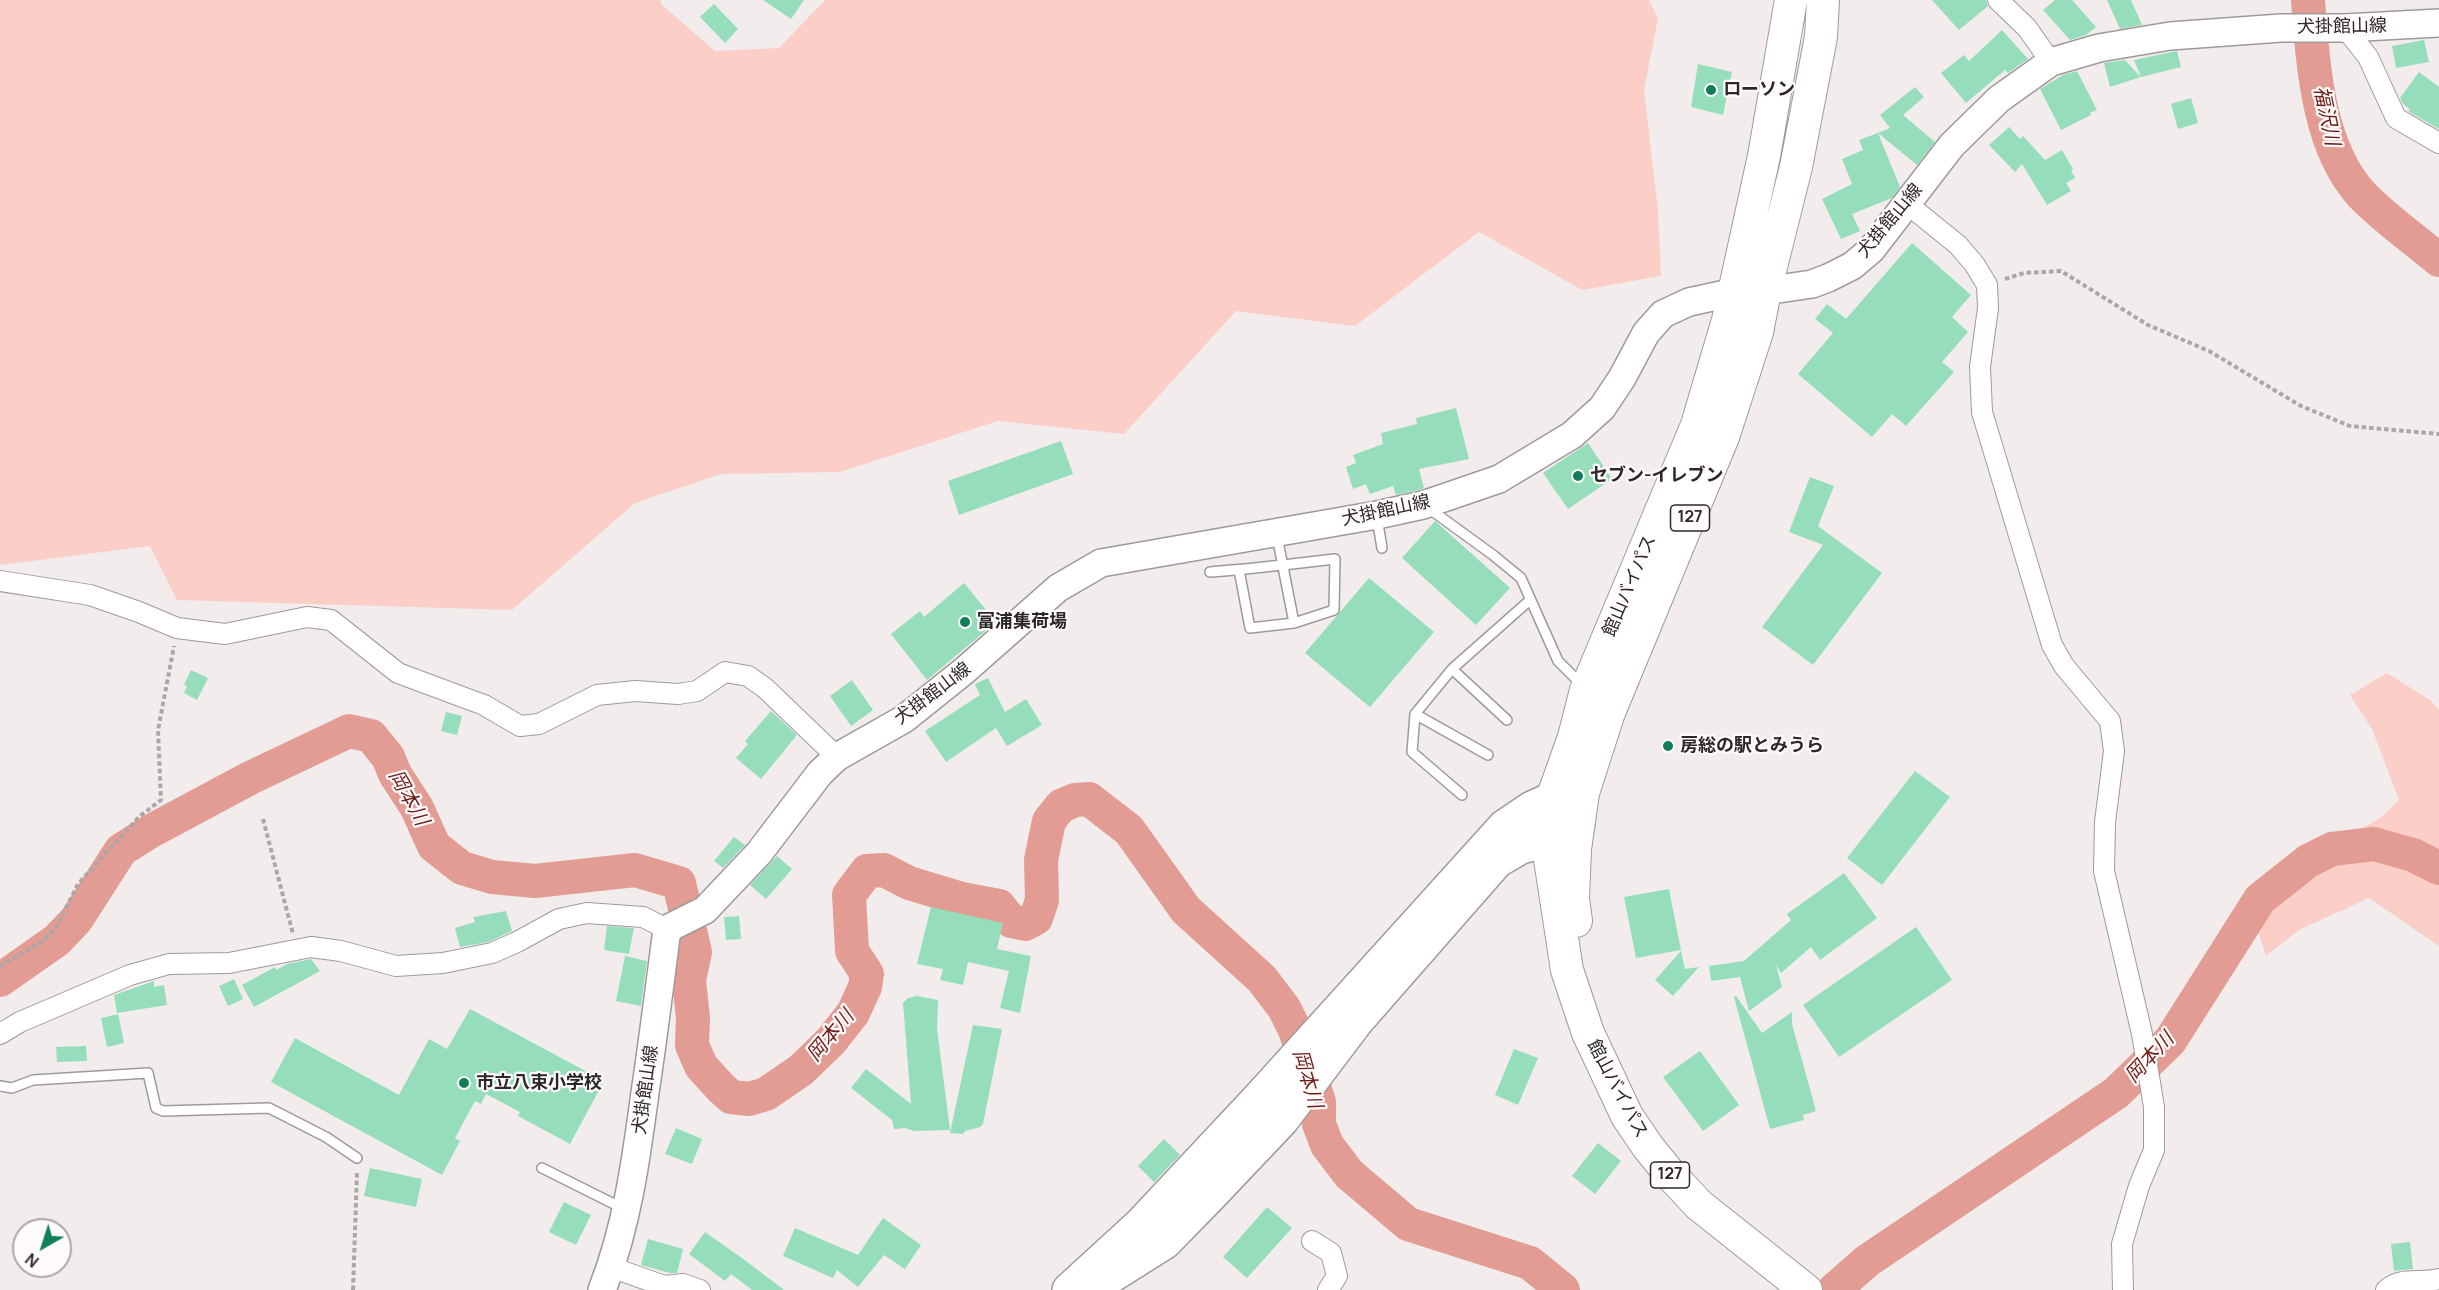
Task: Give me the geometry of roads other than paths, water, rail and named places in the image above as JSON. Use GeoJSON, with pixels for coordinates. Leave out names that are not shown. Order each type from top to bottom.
{"type":"FeatureCollection","features":[{"type":"Feature","properties":{"kind":"highway","name":"館山バイパス"},"geometry":{"type":"LineString","coordinates":[[1588,1033],[1574,899],[1578,822],[1582,793],[1608,715],[1723,437],[1757,332],[1750,291],[1764,156],[1791,0]]}},
{"type":"Feature","properties":{"kind":"highway","name":"館山バイパス"},"geometry":{"type":"LineString","coordinates":[[1801,1286],[1699,1205],[1648,1147],[1628,1116],[1588,1033],[1567,970],[1547,840],[1552,799],[1574,737],[1586,690],[1697,425],[1796,167],[1821,37],[1823,0]]}},
{"type":"Feature","properties":{"kind":"highway"},"geometry":{"type":"LineString","coordinates":[[1089,1290],[1165,1242],[1271,1109],[1489,841],[1520,815],[1552,799],[1578,822],[1547,840],[1521,847],[1497,861],[1348,1015]]}},
{"type":"Feature","properties":{"kind":"highway"},"geometry":{"type":"LineString","coordinates":[[1069,1290],[1271,1109]]}},
{"type":"Feature","properties":{"kind":"main road","name":"犬掛館山線"},"geometry":{"type":"LineString","coordinates":[[607,1278],[627,1210],[671,928],[705,910],[759,853],[820,773],[837,758],[904,719],[964,671],[1058,588],[1101,563],[1377,515],[1423,505],[1499,479],[1572,435],[1602,408],[1622,378],[1646,333],[1663,314],[1689,302],[1750,291],[1812,284],[1852,266],[1871,250],[1952,145],[1999,99],[2051,62],[2099,48],[2170,36],[2280,28],[2439,23]]}},
{"type":"Feature","properties":{"kind":"street"},"geometry":{"type":"LineString","coordinates":[[1998,0],[2027,28],[2051,62]]}},
{"type":"Feature","properties":{"kind":"street"},"geometry":{"type":"LineString","coordinates":[[2337,28],[2368,57],[2396,118],[2439,142]]}},
{"type":"Feature","properties":{"kind":"street"},"geometry":{"type":"LineString","coordinates":[[1906,203],[1958,245],[1975,265],[1987,285],[1988,308],[1980,366],[1982,412],[2052,645],[2064,666],[2110,721],[2114,751],[2105,822],[2104,871],[2142,1034],[2154,1107],[2154,1150],[2139,1186],[2122,1244],[2123,1290]]}},
{"type":"Feature","properties":{"kind":"street"},"geometry":{"type":"LineString","coordinates":[[0,581],[90,595],[177,628],[225,634],[307,617],[331,620],[398,673],[438,690],[484,705],[520,726],[539,724],[597,695],[634,691],[678,694],[697,691],[725,672],[748,676],[765,688],[837,758]]}},
{"type":"Feature","properties":{"kind":"street"},"geometry":{"type":"LineString","coordinates":[[0,1034],[20,1022],[146,970],[169,964],[229,963],[311,947],[341,951],[396,966],[443,963],[492,953],[559,919],[587,913],[643,917],[671,928]]}},
{"type":"Feature","properties":{"kind":"street"},"geometry":{"type":"LineString","coordinates":[[1312,1241],[1331,1253],[1337,1276],[1328,1290]]}},
{"type":"Feature","properties":{"kind":"street"},"geometry":{"type":"LineString","coordinates":[[607,1278],[664,1286],[683,1284],[700,1290]]}},
{"type":"Feature","properties":{"kind":"street"},"geometry":{"type":"LineString","coordinates":[[2386,1290],[2398,1281],[2427,1281],[2439,1278]]}},
{"type":"Feature","properties":{"kind":"lane"},"geometry":{"type":"LineString","coordinates":[[1423,505],[1521,578],[1558,661],[1586,690]]}},
{"type":"Feature","properties":{"kind":"lane"},"geometry":{"type":"LineString","coordinates":[[1377,515],[1382,548]]}},
{"type":"Feature","properties":{"kind":"lane"},"geometry":{"type":"LineString","coordinates":[[1276,532],[1294,623]]}},
{"type":"Feature","properties":{"kind":"lane"},"geometry":{"type":"LineString","coordinates":[[1210,572],[1335,559],[1334,610],[1294,623],[1250,628],[1239,570]]}},
{"type":"Feature","properties":{"kind":"lane"},"geometry":{"type":"LineString","coordinates":[[1462,795],[1412,752],[1415,714],[1452,669],[1530,600]]}},
{"type":"Feature","properties":{"kind":"lane"},"geometry":{"type":"LineString","coordinates":[[1452,669],[1507,720]]}},
{"type":"Feature","properties":{"kind":"lane"},"geometry":{"type":"LineString","coordinates":[[1415,714],[1488,755]]}},
{"type":"Feature","properties":{"kind":"lane"},"geometry":{"type":"LineString","coordinates":[[0,1086],[12,1088],[33,1080],[148,1073],[156,1108],[163,1111],[269,1108],[326,1137],[357,1158]]}},
{"type":"Feature","properties":{"kind":"lane"},"geometry":{"type":"LineString","coordinates":[[542,1168],[627,1210]]}},
{"type":"Feature","properties":{"kind":"waterway","name":"福沢川"},"geometry":{"type":"LineString","coordinates":[[2308,0],[2315,76],[2326,128],[2335,153],[2347,175],[2362,195],[2439,260]]}},
{"type":"Feature","properties":{"kind":"waterway","name":"岡本川"},"geometry":{"type":"LineString","coordinates":[[0,980],[57,940],[76,920],[121,850],[151,831],[250,778],[349,731],[371,736],[388,757],[395,774],[417,808],[434,846],[462,868],[492,877],[535,881],[635,870],[679,883],[695,952],[689,980],[693,1018],[692,1045],[701,1066],[721,1088],[731,1097],[749,1099],[766,1094],[801,1070],[831,1041],[853,1013],[865,987],[867,974],[852,951],[849,895],[867,871],[884,870],[909,883],[962,899],[999,906],[1011,921],[1025,924],[1036,918],[1042,900],[1041,860],[1049,821],[1061,806],[1075,800],[1089,799],[1129,830],[1186,910],[1262,979],[1284,1008],[1295,1030],[1319,1102],[1319,1124],[1327,1145],[1349,1174],[1408,1224],[1530,1263],[1563,1290]]}},
{"type":"Feature","properties":{"kind":"waterway","name":"岡本川"},"geometry":{"type":"LineString","coordinates":[[1834,1290],[1867,1261],[2116,1093],[2170,1041],[2260,899],[2308,861],[2332,849],[2374,844],[2413,855],[2439,868]]}},
{"type":"Feature","properties":{"kind":"place","name":"ローソン"},"geometry":{"type":"Point","coordinates":[1711,90]}},
{"type":"Feature","properties":{"kind":"place","name":"セブン-イレブン"},"geometry":{"type":"Point","coordinates":[1578,476]}},
{"type":"Feature","properties":{"kind":"place","name":"富浦集荷場"},"geometry":{"type":"Point","coordinates":[965,622]}},
{"type":"Feature","properties":{"kind":"place","name":"房総の駅とみうら"},"geometry":{"type":"Point","coordinates":[1668,746]}},
{"type":"Feature","properties":{"kind":"place","name":"市立八束小学校"},"geometry":{"type":"Point","coordinates":[464,1083]}}]}
